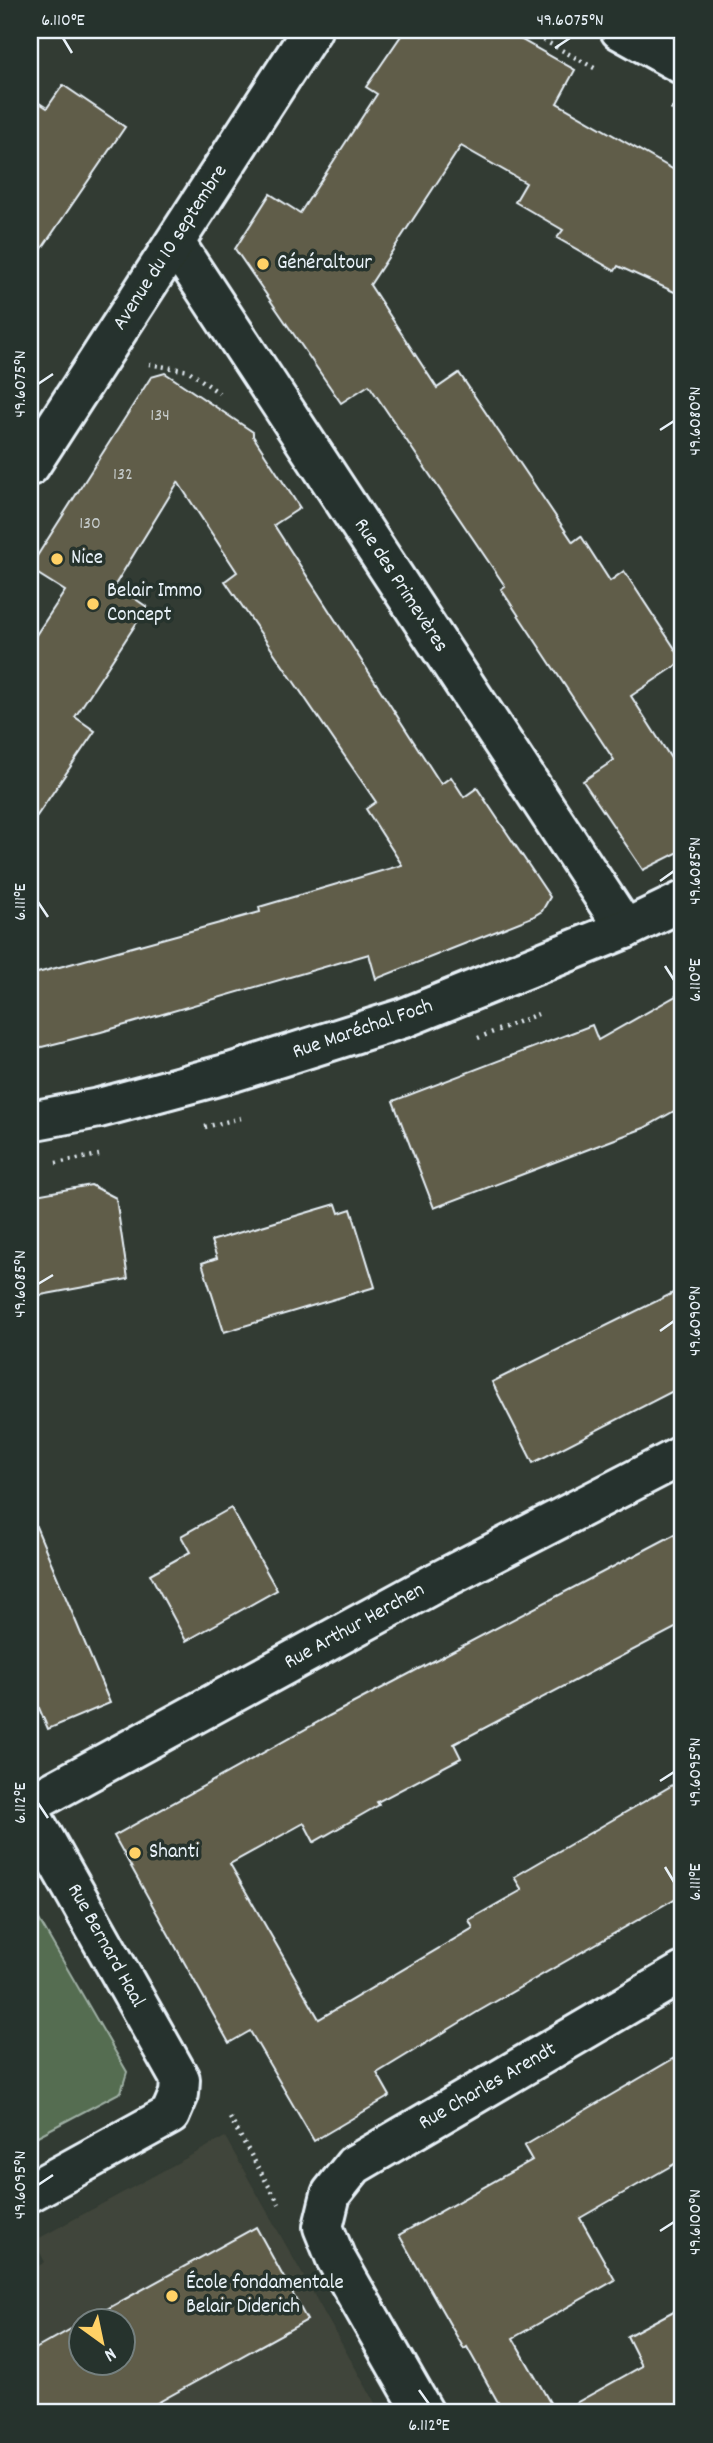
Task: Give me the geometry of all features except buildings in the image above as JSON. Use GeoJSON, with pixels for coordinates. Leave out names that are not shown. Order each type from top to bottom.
{"type":"FeatureCollection","features":[{"type":"Feature","properties":{"kind":"street","name":"Avenue du 10 septembre"},"geometry":{"type":"LineString","coordinates":[[30,466],[312,30]]}},
{"type":"Feature","properties":{"kind":"street"},"geometry":{"type":"LineString","coordinates":[[620,30],[683,65]]}},
{"type":"Feature","properties":{"kind":"street","name":"Rue des Primevères"},"geometry":{"type":"LineString","coordinates":[[174,243],[625,929]]}},
{"type":"Feature","properties":{"kind":"street","name":"Rue Maréchal Foch"},"geometry":{"type":"LineString","coordinates":[[30,1121],[99,1108],[233,1072],[404,1018],[625,929],[683,901]]}},
{"type":"Feature","properties":{"kind":"street","name":"Rue Arthur Herchen"},"geometry":{"type":"LineString","coordinates":[[30,1804],[435,1583],[683,1455]]}},
{"type":"Feature","properties":{"kind":"street","name":"Rue Bernard Haal"},"geometry":{"type":"LineString","coordinates":[[30,1813],[180,2079],[179,2094],[170,2115],[30,2192]]}},
{"type":"Feature","properties":{"kind":"street","name":"Rue Charles Arendt"},"geometry":{"type":"LineString","coordinates":[[424,2413],[336,2259],[323,2227],[331,2194],[354,2165],[683,1972]]}},
{"type":"Feature","properties":{"kind":"path"},"geometry":{"type":"LineString","coordinates":[[230,2118],[279,2204]]}},
{"type":"Feature","properties":{"kind":"shaded area","name":"École fondamentale Belair Diderich"},"geometry":{"type":"Polygon","coordinates":[[[225,2137],[375,2403],[357,2413],[30,2413],[30,2271],[45,2262],[34,2241],[225,2137]]]}},
{"type":"Feature","properties":{"kind":"green space"},"geometry":{"type":"Polygon","coordinates":[[[30,1904],[127,2072],[121,2092],[30,2140],[30,1904]]]}},
{"type":"Feature","properties":{"kind":"place","name":"Généraltour"},"geometry":{"type":"Point","coordinates":[263,264]}},
{"type":"Feature","properties":{"kind":"place","name":"Nice"},"geometry":{"type":"Point","coordinates":[57,559]}},
{"type":"Feature","properties":{"kind":"place","name":"Belair Immo Concept"},"geometry":{"type":"Point","coordinates":[93,604]}},
{"type":"Feature","properties":{"kind":"place","name":"Shanti"},"geometry":{"type":"Point","coordinates":[135,1853]}},
{"type":"Feature","properties":{"kind":"place","name":"École fondamentale Belair Diderich"},"geometry":{"type":"Point","coordinates":[172,2296]}}]}
